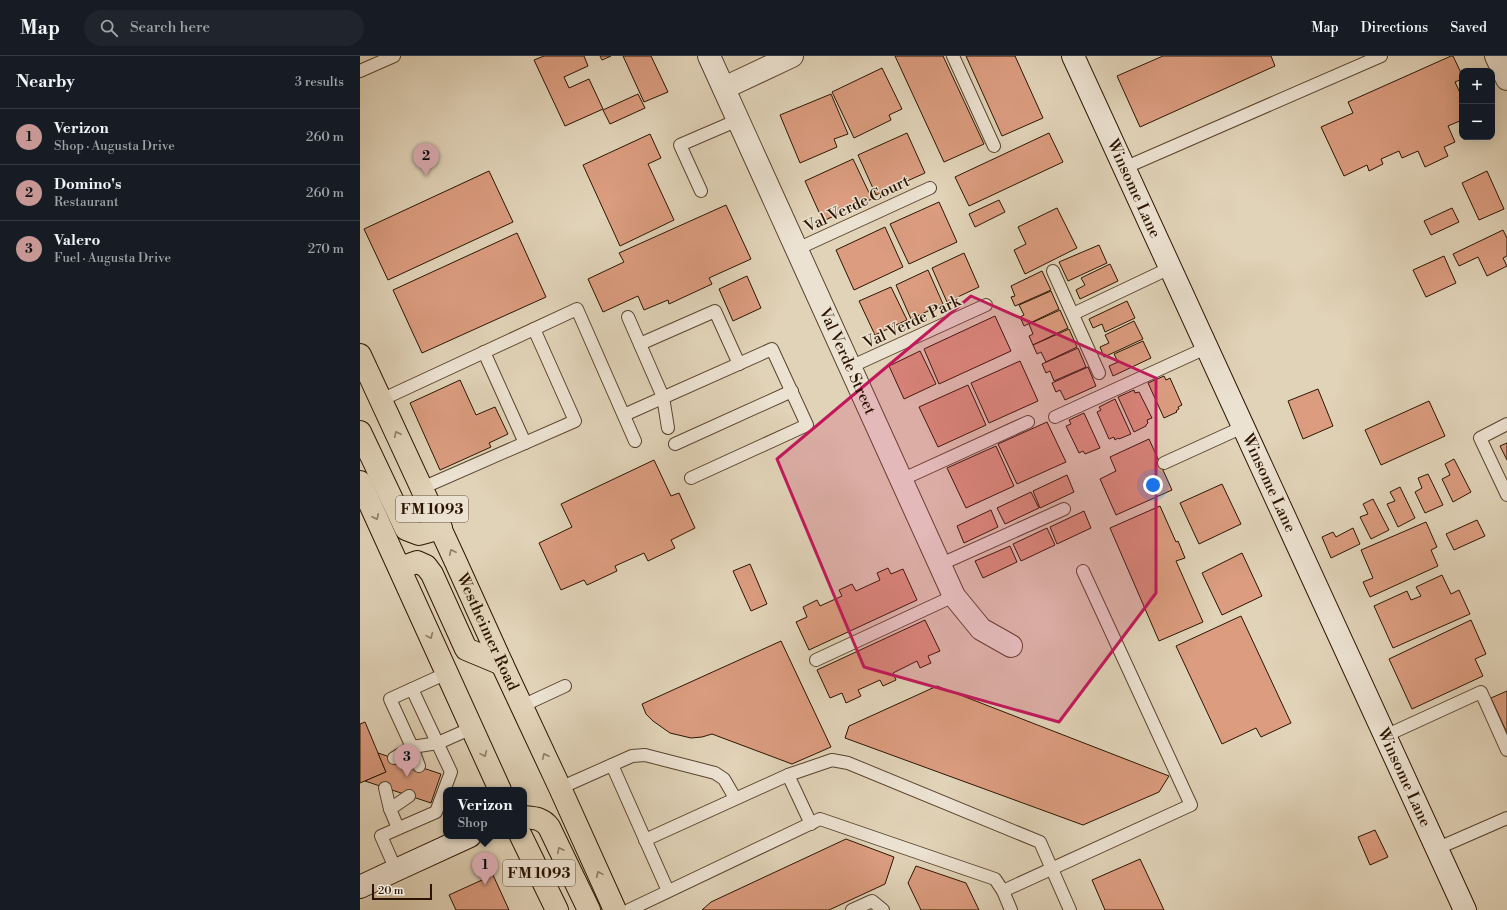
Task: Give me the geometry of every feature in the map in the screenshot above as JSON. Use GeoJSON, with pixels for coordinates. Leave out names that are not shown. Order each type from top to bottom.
{"type":"FeatureCollection","features":[{"type":"Feature","properties":{"kind":"main road","name":"Westheimer Road"},"geometry":{"type":"LineString","coordinates":[[360,355],[560,788],[614,910]]}},
{"type":"Feature","properties":{"kind":"main road"},"geometry":{"type":"LineString","coordinates":[[360,432],[406,529],[419,534],[440,528]]}},
{"type":"Feature","properties":{"kind":"main road","name":"FM 1093"},"geometry":{"type":"LineString","coordinates":[[360,482],[499,787]]}},
{"type":"Feature","properties":{"kind":"main road"},"geometry":{"type":"LineString","coordinates":[[400,568],[417,562],[426,566],[432,574],[466,649],[502,664]]}},
{"type":"Feature","properties":{"kind":"main road"},"geometry":{"type":"LineString","coordinates":[[527,818],[537,818],[542,820],[549,827],[589,910]]}},
{"type":"Feature","properties":{"kind":"main road","name":"FM 1093"},"geometry":{"type":"LineString","coordinates":[[522,839],[557,910]]}},
{"type":"Feature","properties":{"kind":"street","name":"Val Verde Street"},"geometry":{"type":"LineString","coordinates":[[709,56],[954,596],[981,629],[1011,646]]}},
{"type":"Feature","properties":{"kind":"street"},"geometry":{"type":"LineString","coordinates":[[724,88],[792,56]]}},
{"type":"Feature","properties":{"kind":"street","name":"Winsome Lane"},"geometry":{"type":"LineString","coordinates":[[1073,56],[1465,910]]}},
{"type":"Feature","properties":{"kind":"street"},"geometry":{"type":"LineString","coordinates":[[1496,56],[1507,79]]}},
{"type":"Feature","properties":{"kind":"street"},"geometry":{"type":"LineString","coordinates":[[360,888],[463,839]]}},
{"type":"Feature","properties":{"kind":"lane"},"geometry":{"type":"LineString","coordinates":[[360,71],[394,56]]}},
{"type":"Feature","properties":{"kind":"lane"},"geometry":{"type":"LineString","coordinates":[[953,56],[994,146]]}},
{"type":"Feature","properties":{"kind":"lane"},"geometry":{"type":"LineString","coordinates":[[1124,168],[1381,56]]}},
{"type":"Feature","properties":{"kind":"lane"},"geometry":{"type":"LineString","coordinates":[[701,191],[680,145],[738,120]]}},
{"type":"Feature","properties":{"kind":"lane","name":"Val Verde Court"},"geometry":{"type":"LineString","coordinates":[[797,250],[930,188]]}},
{"type":"Feature","properties":{"kind":"lane"},"geometry":{"type":"LineString","coordinates":[[1073,314],[1170,268]]}},
{"type":"Feature","properties":{"kind":"lane"},"geometry":{"type":"LineString","coordinates":[[1053,271],[1099,373]]}},
{"type":"Feature","properties":{"kind":"lane","name":"Val Verde Park"},"geometry":{"type":"LineString","coordinates":[[850,367],[986,305]]}},
{"type":"Feature","properties":{"kind":"lane"},"geometry":{"type":"LineString","coordinates":[[381,400],[577,309],[635,441]]}},
{"type":"Feature","properties":{"kind":"lane"},"geometry":{"type":"LineString","coordinates":[[640,344],[715,311],[739,364]]}},
{"type":"Feature","properties":{"kind":"lane"},"geometry":{"type":"LineString","coordinates":[[628,318],[663,397],[668,428]]}},
{"type":"Feature","properties":{"kind":"lane"},"geometry":{"type":"LineString","coordinates":[[422,488],[575,421],[534,329]]}},
{"type":"Feature","properties":{"kind":"lane"},"geometry":{"type":"LineString","coordinates":[[1055,417],[1206,348]]}},
{"type":"Feature","properties":{"kind":"lane"},"geometry":{"type":"LineString","coordinates":[[624,415],[772,349],[808,426],[691,478]]}},
{"type":"Feature","properties":{"kind":"lane"},"geometry":{"type":"LineString","coordinates":[[484,352],[525,443]]}},
{"type":"Feature","properties":{"kind":"lane"},"geometry":{"type":"LineString","coordinates":[[675,444],[792,391]]}},
{"type":"Feature","properties":{"kind":"lane"},"geometry":{"type":"LineString","coordinates":[[901,480],[1028,422]]}},
{"type":"Feature","properties":{"kind":"lane"},"geometry":{"type":"LineString","coordinates":[[1507,424],[1480,438],[1507,495]]}},
{"type":"Feature","properties":{"kind":"lane"},"geometry":{"type":"LineString","coordinates":[[1164,463],[1243,427]]}},
{"type":"Feature","properties":{"kind":"lane"},"geometry":{"type":"LineString","coordinates":[[939,565],[1064,509]]}},
{"type":"Feature","properties":{"kind":"lane"},"geometry":{"type":"LineString","coordinates":[[1003,891],[1191,805],[1084,571]]}},
{"type":"Feature","properties":{"kind":"lane"},"geometry":{"type":"LineString","coordinates":[[816,660],[954,596]]}},
{"type":"Feature","properties":{"kind":"lane"},"geometry":{"type":"LineString","coordinates":[[419,766],[390,699],[447,673]]}},
{"type":"Feature","properties":{"kind":"lane"},"geometry":{"type":"LineString","coordinates":[[522,706],[565,686]]}},
{"type":"Feature","properties":{"kind":"lane"},"geometry":{"type":"LineString","coordinates":[[412,689],[451,772],[445,787]]}},
{"type":"Feature","properties":{"kind":"lane"},"geometry":{"type":"LineString","coordinates":[[1385,736],[1481,692],[1507,750]]}},
{"type":"Feature","properties":{"kind":"lane"},"geometry":{"type":"LineString","coordinates":[[394,758],[412,747],[438,743],[472,728]]}},
{"type":"Feature","properties":{"kind":"lane"},"geometry":{"type":"LineString","coordinates":[[560,788],[632,756],[645,755],[715,773],[724,779],[735,798]]}},
{"type":"Feature","properties":{"kind":"lane"},"geometry":{"type":"LineString","coordinates":[[645,840],[788,775],[832,760],[848,763],[1040,842],[1070,910]]}},
{"type":"Feature","properties":{"kind":"lane"},"geometry":{"type":"LineString","coordinates":[[612,765],[668,891]]}},
{"type":"Feature","properties":{"kind":"lane"},"geometry":{"type":"LineString","coordinates":[[788,775],[811,824]]}},
{"type":"Feature","properties":{"kind":"lane"},"geometry":{"type":"LineString","coordinates":[[384,788],[390,809],[398,828]]}},
{"type":"Feature","properties":{"kind":"lane"},"geometry":{"type":"LineString","coordinates":[[396,870],[380,836],[436,812],[443,793]]}},
{"type":"Feature","properties":{"kind":"lane"},"geometry":{"type":"LineString","coordinates":[[390,809],[409,796]]}},
{"type":"Feature","properties":{"kind":"lane"},"geometry":{"type":"LineString","coordinates":[[1436,849],[1507,818]]}},
{"type":"Feature","properties":{"kind":"lane"},"geometry":{"type":"LineString","coordinates":[[629,910],[820,819],[995,879],[1003,891],[1010,910]]}},
{"type":"Feature","properties":{"kind":"lane"},"geometry":{"type":"LineString","coordinates":[[852,910],[872,901],[883,910]]}},
{"type":"Feature","properties":{"kind":"highlighted area"},"geometry":{"type":"Polygon","coordinates":[[[971,296],[1156,378],[1156,593],[1059,722],[864,667],[777,459],[971,296]]]}},
{"type":"Feature","properties":{"kind":"building"},"geometry":{"type":"Polygon","coordinates":[[[544,56],[584,56],[588,66],[564,77],[569,88],[589,79],[603,109],[565,126],[534,60],[544,56]]]}},
{"type":"Feature","properties":{"kind":"building"},"geometry":{"type":"Polygon","coordinates":[[[600,56],[611,56],[602,60],[600,56]]]}},
{"type":"Feature","properties":{"kind":"building"},"geometry":{"type":"Polygon","coordinates":[[[623,56],[651,56],[668,92],[644,102],[623,56]]]}},
{"type":"Feature","properties":{"kind":"building"},"geometry":{"type":"Polygon","coordinates":[[[895,56],[943,56],[984,144],[944,162],[895,56]]]}},
{"type":"Feature","properties":{"kind":"building"},"geometry":{"type":"Polygon","coordinates":[[[966,56],[1015,56],[1043,118],[1002,136],[966,56]]]}},
{"type":"Feature","properties":{"kind":"building"},"geometry":{"type":"Polygon","coordinates":[[[1163,56],[1271,56],[1275,66],[1140,127],[1117,76],[1163,56]]]}},
{"type":"Feature","properties":{"kind":"building"},"geometry":{"type":"Polygon","coordinates":[[[1451,56],[1453,56],[1459,69],[1459,80],[1455,82],[1459,91],[1459,121],[1448,126],[1455,142],[1444,147],[1448,156],[1425,167],[1418,151],[1402,158],[1399,151],[1381,159],[1383,164],[1369,171],[1367,165],[1344,176],[1321,127],[1353,113],[1348,102],[1451,56]]]}},
{"type":"Feature","properties":{"kind":"building"},"geometry":{"type":"Polygon","coordinates":[[[882,68],[902,109],[889,115],[891,120],[854,138],[832,92],[882,68]]]}},
{"type":"Feature","properties":{"kind":"building"},"geometry":{"type":"Polygon","coordinates":[[[638,94],[645,108],[610,124],[603,110],[638,94]]]}},
{"type":"Feature","properties":{"kind":"building"},"geometry":{"type":"Polygon","coordinates":[[[831,94],[848,134],[834,139],[837,147],[800,163],[780,115],[831,94]]]}},
{"type":"Feature","properties":{"kind":"building"},"geometry":{"type":"Polygon","coordinates":[[[907,133],[925,173],[876,195],[858,155],[907,133]]]}},
{"type":"Feature","properties":{"kind":"building"},"geometry":{"type":"Polygon","coordinates":[[[1049,133],[1063,162],[969,206],[955,177],[1049,133]]]}},
{"type":"Feature","properties":{"kind":"building"},"geometry":{"type":"Polygon","coordinates":[[[650,134],[661,158],[648,164],[674,220],[620,246],[583,165],[650,134]]]}},
{"type":"Feature","properties":{"kind":"building"},"geometry":{"type":"Polygon","coordinates":[[[853,159],[872,199],[823,221],[805,181],[853,159]]]}},
{"type":"Feature","properties":{"kind":"building"},"geometry":{"type":"Polygon","coordinates":[[[489,171],[513,222],[388,280],[364,229],[489,171]]]}},
{"type":"Feature","properties":{"kind":"building"},"geometry":{"type":"Polygon","coordinates":[[[1487,171],[1504,209],[1479,220],[1462,183],[1487,171]]]}},
{"type":"Feature","properties":{"kind":"building"},"geometry":{"type":"Polygon","coordinates":[[[999,200],[1005,212],[975,227],[969,214],[999,200]]]}},
{"type":"Feature","properties":{"kind":"building"},"geometry":{"type":"Polygon","coordinates":[[[939,202],[957,242],[909,264],[890,224],[939,202]]]}},
{"type":"Feature","properties":{"kind":"building"},"geometry":{"type":"Polygon","coordinates":[[[726,205],[751,259],[709,278],[712,284],[669,304],[668,300],[644,310],[638,296],[603,312],[588,279],[624,262],[619,253],[726,205]]]}},
{"type":"Feature","properties":{"kind":"building"},"geometry":{"type":"Polygon","coordinates":[[[1057,208],[1077,248],[1025,274],[1014,250],[1026,244],[1018,227],[1057,208]]]}},
{"type":"Feature","properties":{"kind":"building"},"geometry":{"type":"Polygon","coordinates":[[[1452,208],[1459,222],[1431,235],[1424,221],[1452,208]]]}},
{"type":"Feature","properties":{"kind":"building"},"geometry":{"type":"Polygon","coordinates":[[[885,227],[903,267],[854,290],[836,250],[885,227]]]}},
{"type":"Feature","properties":{"kind":"building"},"geometry":{"type":"Polygon","coordinates":[[[1503,230],[1507,238],[1507,256],[1503,258],[1507,266],[1487,276],[1478,257],[1459,266],[1453,254],[1503,230]]]}},
{"type":"Feature","properties":{"kind":"building"},"geometry":{"type":"Polygon","coordinates":[[[517,233],[546,297],[422,353],[393,290],[517,233]]]}},
{"type":"Feature","properties":{"kind":"building"},"geometry":{"type":"Polygon","coordinates":[[[1099,245],[1107,263],[1068,281],[1059,262],[1099,245]]]}},
{"type":"Feature","properties":{"kind":"building"},"geometry":{"type":"Polygon","coordinates":[[[964,253],[979,287],[947,302],[932,268],[964,253]]]}},
{"type":"Feature","properties":{"kind":"building"},"geometry":{"type":"Polygon","coordinates":[[[1444,256],[1456,283],[1426,297],[1413,270],[1444,256]]]}},
{"type":"Feature","properties":{"kind":"building"},"geometry":{"type":"Polygon","coordinates":[[[1110,264],[1118,281],[1080,299],[1076,290],[1085,285],[1081,278],[1110,264]]]}},
{"type":"Feature","properties":{"kind":"building"},"geometry":{"type":"Polygon","coordinates":[[[928,270],[943,304],[911,319],[896,285],[928,270]]]}},
{"type":"Feature","properties":{"kind":"building"},"geometry":{"type":"Polygon","coordinates":[[[1042,271],[1051,290],[1015,306],[1011,297],[1015,296],[1011,286],[1042,271]]]}},
{"type":"Feature","properties":{"kind":"building"},"geometry":{"type":"Polygon","coordinates":[[[747,276],[761,308],[733,321],[719,289],[747,276]]]}},
{"type":"Feature","properties":{"kind":"building"},"geometry":{"type":"Polygon","coordinates":[[[891,287],[907,320],[875,335],[859,301],[891,287]]]}},
{"type":"Feature","properties":{"kind":"building"},"geometry":{"type":"Polygon","coordinates":[[[1051,291],[1059,309],[1024,326],[1020,317],[1024,315],[1019,305],[1051,291]]]}},
{"type":"Feature","properties":{"kind":"building"},"geometry":{"type":"Polygon","coordinates":[[[1127,301],[1135,318],[1105,332],[1102,324],[1093,328],[1089,319],[1127,301]]]}},
{"type":"Feature","properties":{"kind":"building"},"geometry":{"type":"Polygon","coordinates":[[[1060,310],[1068,328],[1033,345],[1029,336],[1033,334],[1029,324],[1060,310]]]}},
{"type":"Feature","properties":{"kind":"building"},"geometry":{"type":"Polygon","coordinates":[[[995,316],[1011,351],[939,384],[924,349],[995,316]]]}},
{"type":"Feature","properties":{"kind":"building"},"geometry":{"type":"Polygon","coordinates":[[[1134,321],[1143,339],[1104,357],[1100,347],[1109,343],[1105,335],[1134,321]]]}},
{"type":"Feature","properties":{"kind":"building"},"geometry":{"type":"Polygon","coordinates":[[[1069,329],[1077,347],[1046,362],[1041,352],[1037,354],[1033,345],[1069,329]]]}},
{"type":"Feature","properties":{"kind":"building"},"geometry":{"type":"Polygon","coordinates":[[[1143,341],[1151,358],[1113,376],[1109,366],[1118,362],[1114,354],[1143,341]]]}},
{"type":"Feature","properties":{"kind":"building"},"geometry":{"type":"Polygon","coordinates":[[[1078,348],[1086,367],[1054,381],[1050,371],[1046,373],[1042,364],[1078,348]]]}},
{"type":"Feature","properties":{"kind":"building"},"geometry":{"type":"Polygon","coordinates":[[[920,351],[936,384],[904,399],[889,366],[920,351]]]}},
{"type":"Feature","properties":{"kind":"building"},"geometry":{"type":"Polygon","coordinates":[[[1020,361],[1038,401],[989,423],[971,383],[1020,361]]]}},
{"type":"Feature","properties":{"kind":"building"},"geometry":{"type":"Polygon","coordinates":[[[1088,367],[1096,386],[1065,400],[1060,390],[1056,392],[1052,383],[1088,367]]]}},
{"type":"Feature","properties":{"kind":"building"},"geometry":{"type":"Polygon","coordinates":[[[1164,376],[1166,380],[1170,378],[1182,405],[1178,407],[1179,409],[1176,411],[1177,412],[1164,418],[1148,383],[1164,376]]]}},
{"type":"Feature","properties":{"kind":"building"},"geometry":{"type":"Polygon","coordinates":[[[460,380],[476,415],[495,407],[508,434],[489,443],[491,447],[440,470],[410,403],[460,380]]]}},
{"type":"Feature","properties":{"kind":"building"},"geometry":{"type":"Polygon","coordinates":[[[968,385],[986,425],[938,447],[919,407],[968,385]]]}},
{"type":"Feature","properties":{"kind":"building"},"geometry":{"type":"Polygon","coordinates":[[[1318,389],[1333,426],[1303,439],[1288,401],[1318,389]]]}},
{"type":"Feature","properties":{"kind":"building"},"geometry":{"type":"Polygon","coordinates":[[[1134,390],[1135,393],[1139,392],[1152,418],[1147,420],[1148,423],[1146,426],[1134,432],[1118,397],[1134,390]]]}},
{"type":"Feature","properties":{"kind":"building"},"geometry":{"type":"Polygon","coordinates":[[[1115,399],[1131,434],[1115,440],[1114,437],[1109,439],[1097,412],[1101,410],[1099,407],[1115,399]]]}},
{"type":"Feature","properties":{"kind":"building"},"geometry":{"type":"Polygon","coordinates":[[[1429,401],[1445,436],[1381,465],[1365,430],[1429,401]]]}},
{"type":"Feature","properties":{"kind":"building"},"geometry":{"type":"Polygon","coordinates":[[[1084,413],[1100,448],[1085,454],[1083,451],[1079,453],[1066,426],[1071,424],[1069,420],[1084,413]]]}},
{"type":"Feature","properties":{"kind":"building"},"geometry":{"type":"Polygon","coordinates":[[[1047,422],[1066,462],[1017,484],[998,444],[1047,422]]]}},
{"type":"Feature","properties":{"kind":"building"},"geometry":{"type":"Polygon","coordinates":[[[1149,439],[1172,490],[1116,515],[1100,479],[1116,471],[1110,457],[1149,439]]]}},
{"type":"Feature","properties":{"kind":"building"},"geometry":{"type":"Polygon","coordinates":[[[1507,443],[1507,460],[1500,446],[1507,443]]]}},
{"type":"Feature","properties":{"kind":"building"},"geometry":{"type":"Polygon","coordinates":[[[996,446],[1014,486],[966,508],[947,468],[996,446]]]}},
{"type":"Feature","properties":{"kind":"building"},"geometry":{"type":"Polygon","coordinates":[[[1454,459],[1471,492],[1453,502],[1442,479],[1450,475],[1445,464],[1454,459]]]}},
{"type":"Feature","properties":{"kind":"building"},"geometry":{"type":"Polygon","coordinates":[[[654,460],[671,496],[679,493],[695,528],[671,540],[675,548],[648,561],[644,553],[615,566],[617,571],[587,585],[584,580],[561,590],[539,543],[572,527],[561,504],[654,460]]]}},
{"type":"Feature","properties":{"kind":"building"},"geometry":{"type":"Polygon","coordinates":[[[1428,474],[1443,505],[1425,513],[1415,492],[1422,488],[1418,478],[1428,474]]]}},
{"type":"Feature","properties":{"kind":"building"},"geometry":{"type":"Polygon","coordinates":[[[1067,475],[1074,492],[1040,508],[1033,491],[1067,475]]]}},
{"type":"Feature","properties":{"kind":"building"},"geometry":{"type":"Polygon","coordinates":[[[1222,484],[1241,524],[1199,544],[1180,503],[1222,484]]]}},
{"type":"Feature","properties":{"kind":"building"},"geometry":{"type":"Polygon","coordinates":[[[1400,487],[1415,518],[1398,527],[1387,504],[1395,501],[1390,492],[1400,487]]]}},
{"type":"Feature","properties":{"kind":"building"},"geometry":{"type":"Polygon","coordinates":[[[1031,492],[1039,508],[1005,524],[997,508],[1031,492]]]}},
{"type":"Feature","properties":{"kind":"building"},"geometry":{"type":"Polygon","coordinates":[[[1373,499],[1389,530],[1371,539],[1360,517],[1368,514],[1363,504],[1373,499]]]}},
{"type":"Feature","properties":{"kind":"building"},"geometry":{"type":"Polygon","coordinates":[[[1160,506],[1185,558],[1176,561],[1203,622],[1159,641],[1110,528],[1160,506]]]}},
{"type":"Feature","properties":{"kind":"building"},"geometry":{"type":"Polygon","coordinates":[[[991,510],[998,527],[964,543],[957,526],[991,510]]]}},
{"type":"Feature","properties":{"kind":"building"},"geometry":{"type":"Polygon","coordinates":[[[1084,511],[1091,528],[1057,544],[1050,527],[1084,511]]]}},
{"type":"Feature","properties":{"kind":"building"},"geometry":{"type":"Polygon","coordinates":[[[1477,520],[1485,536],[1454,550],[1446,534],[1477,520]]]}},
{"type":"Feature","properties":{"kind":"building"},"geometry":{"type":"Polygon","coordinates":[[[1426,522],[1437,547],[1431,550],[1438,566],[1370,597],[1363,582],[1373,578],[1361,550],[1426,522]]]}},
{"type":"Feature","properties":{"kind":"building"},"geometry":{"type":"Polygon","coordinates":[[[1047,528],[1055,545],[1021,561],[1013,544],[1047,528]]]}},
{"type":"Feature","properties":{"kind":"building"},"geometry":{"type":"Polygon","coordinates":[[[1353,528],[1360,544],[1331,558],[1322,537],[1333,532],[1336,537],[1353,528]]]}},
{"type":"Feature","properties":{"kind":"building"},"geometry":{"type":"Polygon","coordinates":[[[1010,546],[1017,562],[983,578],[975,561],[1010,546]]]}},
{"type":"Feature","properties":{"kind":"building"},"geometry":{"type":"Polygon","coordinates":[[[1242,553],[1262,596],[1222,615],[1202,573],[1242,553]]]}},
{"type":"Feature","properties":{"kind":"building"},"geometry":{"type":"Polygon","coordinates":[[[750,564],[767,604],[751,611],[733,571],[750,564]]]}},
{"type":"Feature","properties":{"kind":"building"},"geometry":{"type":"Polygon","coordinates":[[[888,568],[891,574],[903,569],[917,600],[809,650],[796,622],[807,617],[803,607],[817,600],[820,606],[842,596],[839,590],[852,584],[856,591],[880,580],[877,573],[888,568]]]}},
{"type":"Feature","properties":{"kind":"building"},"geometry":{"type":"Polygon","coordinates":[[[1442,575],[1451,594],[1459,590],[1470,614],[1393,648],[1374,606],[1407,591],[1411,600],[1421,596],[1416,587],[1442,575]]]}},
{"type":"Feature","properties":{"kind":"building"},"geometry":{"type":"Polygon","coordinates":[[[1241,616],[1291,723],[1261,737],[1256,728],[1222,744],[1176,646],[1241,616]]]}},
{"type":"Feature","properties":{"kind":"building"},"geometry":{"type":"Polygon","coordinates":[[[925,620],[940,651],[928,656],[931,663],[920,668],[917,661],[893,673],[896,680],[883,686],[880,680],[858,690],[861,696],[846,703],[842,693],[830,698],[817,670],[925,620]]]}},
{"type":"Feature","properties":{"kind":"building"},"geometry":{"type":"Polygon","coordinates":[[[1471,620],[1486,654],[1475,659],[1483,676],[1412,709],[1389,659],[1471,620]]]}},
{"type":"Feature","properties":{"kind":"building"},"geometry":{"type":"Polygon","coordinates":[[[781,641],[831,747],[792,764],[712,734],[691,738],[670,733],[646,714],[642,704],[781,641]]]}},
{"type":"Feature","properties":{"kind":"building"},"geometry":{"type":"Polygon","coordinates":[[[937,686],[1169,776],[1159,792],[1083,825],[845,738],[849,726],[937,686]]]}},
{"type":"Feature","properties":{"kind":"building"},"geometry":{"type":"Polygon","coordinates":[[[1507,691],[1507,733],[1491,698],[1507,691]]]}},
{"type":"Feature","properties":{"kind":"building"},"geometry":{"type":"Polygon","coordinates":[[[365,722],[386,772],[360,783],[360,724],[365,722]]]}},
{"type":"Feature","properties":{"kind":"building"},"geometry":{"type":"Polygon","coordinates":[[[378,753],[441,774],[431,803],[365,781],[386,772],[378,753]]]}},
{"type":"Feature","properties":{"kind":"building"},"geometry":{"type":"Polygon","coordinates":[[[1375,830],[1388,857],[1370,865],[1358,837],[1375,830]]]}},
{"type":"Feature","properties":{"kind":"building"},"geometry":{"type":"Polygon","coordinates":[[[846,839],[894,857],[885,884],[829,910],[702,910],[711,902],[846,839]]]}},
{"type":"Feature","properties":{"kind":"building"},"geometry":{"type":"Polygon","coordinates":[[[1140,859],[1164,910],[1105,910],[1092,880],[1140,859]]]}},
{"type":"Feature","properties":{"kind":"building"},"geometry":{"type":"Polygon","coordinates":[[[916,866],[966,883],[979,910],[921,910],[908,883],[916,866]]]}},
{"type":"Feature","properties":{"kind":"building"},"geometry":{"type":"Polygon","coordinates":[[[493,875],[509,910],[456,910],[449,895],[493,875]]]}},
{"type":"Feature","properties":{"kind":"place","name":"Domino's"},"geometry":{"type":"Point","coordinates":[426,176]}},
{"type":"Feature","properties":{"kind":"place","name":"Valero"},"geometry":{"type":"Point","coordinates":[407,777]}},
{"type":"Feature","properties":{"kind":"place","name":"Verizon"},"geometry":{"type":"Point","coordinates":[485,885]}}]}
